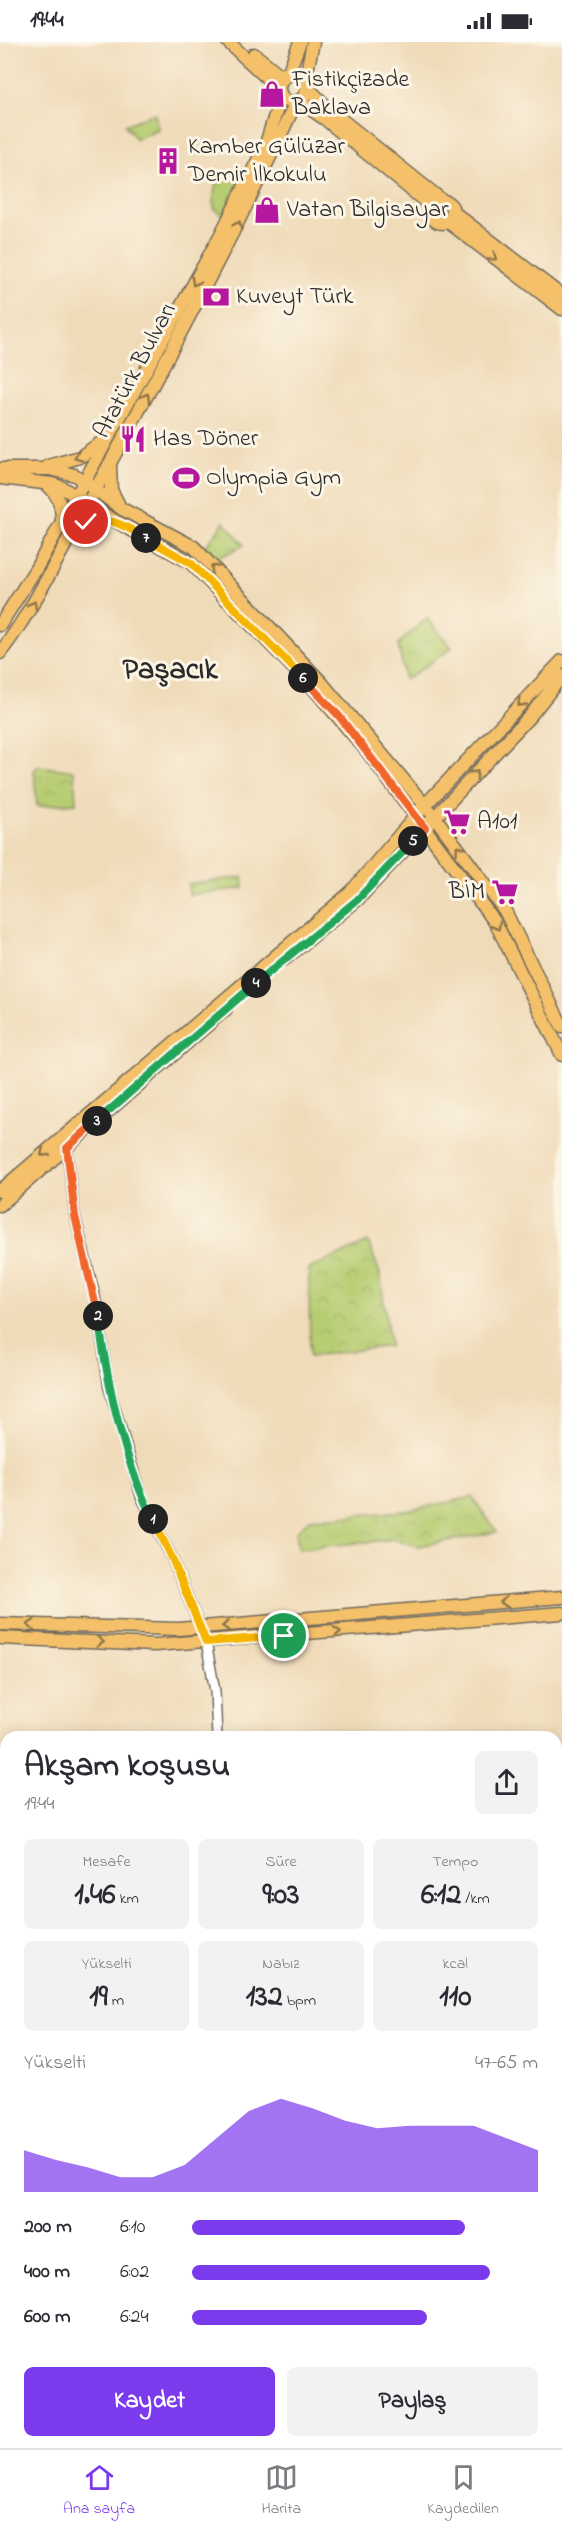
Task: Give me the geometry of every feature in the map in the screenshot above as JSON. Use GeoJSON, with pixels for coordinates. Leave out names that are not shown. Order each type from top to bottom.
{"type":"FeatureCollection","features":[{"type":"Feature","properties":{"kind":"main road"},"geometry":{"type":"LineString","coordinates":[[228,42],[283,85]]}},
{"type":"Feature","properties":{"kind":"main road"},"geometry":{"type":"LineString","coordinates":[[240,42],[283,85],[289,102],[297,102],[325,119],[438,204],[449,204],[450,216],[562,309]]}},
{"type":"Feature","properties":{"kind":"main road","name":"Atatürk Bulvarı"},"geometry":{"type":"LineString","coordinates":[[0,625],[16,602],[109,438],[266,144],[283,85],[300,42]]}},
{"type":"Feature","properties":{"kind":"main road"},"geometry":{"type":"LineString","coordinates":[[297,102],[305,95],[313,42]]}},
{"type":"Feature","properties":{"kind":"main road"},"geometry":{"type":"LineString","coordinates":[[283,85],[296,75],[332,112],[438,204]]}},
{"type":"Feature","properties":{"kind":"main road","name":"Atatürk Bulvarı"},"geometry":{"type":"LineString","coordinates":[[0,653],[28,615],[96,489],[237,227],[297,102]]}},
{"type":"Feature","properties":{"kind":"main road"},"geometry":{"type":"LineString","coordinates":[[438,204],[431,214],[434,220],[441,223],[450,216]]}},
{"type":"Feature","properties":{"kind":"main road"},"geometry":{"type":"LineString","coordinates":[[450,216],[562,296]]}},
{"type":"Feature","properties":{"kind":"main road"},"geometry":{"type":"LineString","coordinates":[[42,468],[80,457],[109,438]]}},
{"type":"Feature","properties":{"kind":"main road"},"geometry":{"type":"LineString","coordinates":[[110,463],[111,490],[122,509]]}},
{"type":"Feature","properties":{"kind":"main road"},"geometry":{"type":"LineString","coordinates":[[0,469],[62,470],[85,481],[122,509],[194,547],[322,682],[434,816],[505,911],[562,1026]]}},
{"type":"Feature","properties":{"kind":"main road"},"geometry":{"type":"LineString","coordinates":[[0,478],[45,483],[76,495],[115,521],[191,563],[339,716],[425,828],[495,922],[562,1055]]}},
{"type":"Feature","properties":{"kind":"main road"},"geometry":{"type":"LineString","coordinates":[[45,483],[57,496],[62,510],[62,522]]}},
{"type":"Feature","properties":{"kind":"main road"},"geometry":{"type":"LineString","coordinates":[[71,534],[86,522],[95,519],[115,521]]}},
{"type":"Feature","properties":{"kind":"main road"},"geometry":{"type":"LineString","coordinates":[[0,1191],[350,893],[425,805],[562,661]]}},
{"type":"Feature","properties":{"kind":"main road"},"geometry":{"type":"LineString","coordinates":[[0,1205],[265,975],[357,900],[530,716],[562,676]]}},
{"type":"Feature","properties":{"kind":"main road"},"geometry":{"type":"LineString","coordinates":[[0,1624],[178,1629],[562,1597]]}},
{"type":"Feature","properties":{"kind":"main road"},"geometry":{"type":"LineString","coordinates":[[0,1638],[154,1645],[562,1613]]}},
{"type":"Feature","properties":{"kind":"street"},"geometry":{"type":"LineString","coordinates":[[67,1148],[75,1216],[95,1296],[110,1388],[141,1496],[171,1556],[206,1642],[215,1691],[217,1731]]}},
{"type":"Feature","properties":{"kind":"green space"},"geometry":{"type":"Polygon","coordinates":[[[155,113],[158,129],[136,139],[125,125],[155,113]]]}},
{"type":"Feature","properties":{"kind":"green space"},"geometry":{"type":"Polygon","coordinates":[[[217,177],[240,180],[223,216],[215,210],[213,202],[217,177]]]}},
{"type":"Feature","properties":{"kind":"green space"},"geometry":{"type":"Polygon","coordinates":[[[224,522],[244,545],[216,559],[205,547],[224,522]]]}},
{"type":"Feature","properties":{"kind":"green space"},"geometry":{"type":"Polygon","coordinates":[[[427,618],[452,648],[405,680],[398,644],[427,618]]]}},
{"type":"Feature","properties":{"kind":"green space"},"geometry":{"type":"Polygon","coordinates":[[[39,766],[74,771],[76,803],[37,806],[34,770],[39,766]]]}},
{"type":"Feature","properties":{"kind":"green space"},"geometry":{"type":"Polygon","coordinates":[[[243,877],[244,888],[189,895],[188,884],[243,877]]]}},
{"type":"Feature","properties":{"kind":"green space"},"geometry":{"type":"Polygon","coordinates":[[[368,1242],[380,1274],[390,1346],[310,1356],[309,1269],[368,1242]]]}},
{"type":"Feature","properties":{"kind":"green space"},"geometry":{"type":"Polygon","coordinates":[[[472,1497],[497,1532],[418,1546],[394,1539],[299,1549],[296,1532],[310,1519],[406,1511],[472,1497]]]}},
{"type":"Feature","properties":{"kind":"place","name":"Fistikçizade Baklava"},"geometry":{"type":"Point","coordinates":[272,94]}},
{"type":"Feature","properties":{"kind":"place","name":"Kamber Gülüzar Demir İlkokulu"},"geometry":{"type":"Point","coordinates":[168,161]}},
{"type":"Feature","properties":{"kind":"place","name":"Vatan Bilgisayar"},"geometry":{"type":"Point","coordinates":[267,210]}},
{"type":"Feature","properties":{"kind":"place","name":"Kuveyt Türk"},"geometry":{"type":"Point","coordinates":[216,297]}},
{"type":"Feature","properties":{"kind":"place","name":"Has Döner"},"geometry":{"type":"Point","coordinates":[133,439]}},
{"type":"Feature","properties":{"kind":"place","name":"Olympia Gym"},"geometry":{"type":"Point","coordinates":[186,478]}},
{"type":"Feature","properties":{"kind":"place","name":"A101"},"geometry":{"type":"Point","coordinates":[457,822]}},
{"type":"Feature","properties":{"kind":"place","name":"BİM"},"geometry":{"type":"Point","coordinates":[505,892]}},
{"type":"Feature","properties":{"kind":"district","name":"Paşacık"},"geometry":{"type":"Point","coordinates":[170,671]}},
{"type":"Feature","properties":{"kind":"route"},"geometry":{"type":"LineString","coordinates":[[86,522],[103,518],[115,521],[191,563],[339,716],[425,828],[357,900],[265,975],[67,1148],[75,1216],[95,1296],[110,1388],[141,1496],[171,1556],[206,1642],[284,1636]]}}]}
